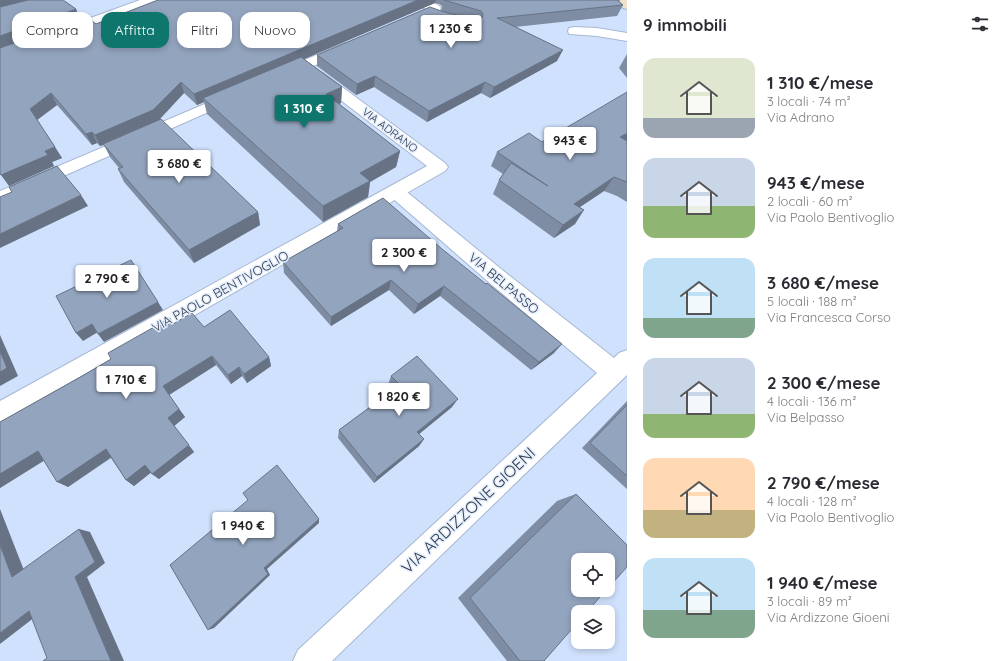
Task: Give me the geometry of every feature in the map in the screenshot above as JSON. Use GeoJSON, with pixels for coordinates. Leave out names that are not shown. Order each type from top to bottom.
{"type":"FeatureCollection","features":[{"type":"Feature","properties":{"kind":"main road"},"geometry":{"type":"LineString","coordinates":[[622,0],[627,5]]}},
{"type":"Feature","properties":{"kind":"street"},"geometry":{"type":"LineString","coordinates":[[93,21],[151,0]]}},
{"type":"Feature","properties":{"kind":"street"},"geometry":{"type":"LineString","coordinates":[[419,0],[432,12]]}},
{"type":"Feature","properties":{"kind":"street"},"geometry":{"type":"LineString","coordinates":[[574,31],[597,32],[627,37]]}},
{"type":"Feature","properties":{"kind":"street"},"geometry":{"type":"LineString","coordinates":[[267,81],[359,41]]}},
{"type":"Feature","properties":{"kind":"street","name":"VIA ADRANO"},"geometry":{"type":"LineString","coordinates":[[303,65],[439,167]]}},
{"type":"Feature","properties":{"kind":"street"},"geometry":{"type":"LineString","coordinates":[[0,198],[245,90]]}},
{"type":"Feature","properties":{"kind":"street","name":"VIA PAOLO BENTIVOGLIO"},"geometry":{"type":"LineString","coordinates":[[0,414],[439,167]]}},
{"type":"Feature","properties":{"kind":"street","name":"VIA BELPASSO"},"geometry":{"type":"LineString","coordinates":[[396,192],[499,279],[620,366]]}},
{"type":"Feature","properties":{"kind":"street","name":"VIA ARDIZZONE GIOENI"},"geometry":{"type":"LineString","coordinates":[[309,661],[620,366]]}},
{"type":"Feature","properties":{"kind":"building"},"geometry":{"type":"Polygon","coordinates":[[[28,0],[63,0],[76,9],[68,12],[12,12],[12,32],[0,36],[0,7],[28,0]]]}},
{"type":"Feature","properties":{"kind":"building"},"geometry":{"type":"Polygon","coordinates":[[[158,0],[418,0],[310,45],[310,12],[240,12],[240,48],[304,48],[194,94],[181,82],[153,110],[95,135],[92,132],[86,134],[51,93],[30,109],[55,147],[45,151],[48,155],[1,175],[0,48],[12,44],[12,48],[93,48],[93,22],[96,24],[101,22],[101,48],[169,48],[169,12],[127,12],[158,0]]]}},
{"type":"Feature","properties":{"kind":"building"},"geometry":{"type":"Polygon","coordinates":[[[444,0],[617,0],[623,5],[497,18],[563,50],[494,87],[485,82],[429,111],[375,76],[357,84],[317,55],[430,7],[475,20],[482,18],[483,14],[481,11],[444,0]]]}},
{"type":"Feature","properties":{"kind":"building"},"geometry":{"type":"Polygon","coordinates":[[[301,57],[342,87],[326,94],[400,151],[360,173],[370,181],[323,206],[203,98],[301,57]]]}},
{"type":"Feature","properties":{"kind":"building"},"geometry":{"type":"Polygon","coordinates":[[[627,92],[627,133],[620,137],[627,141],[627,182],[614,177],[574,204],[584,210],[563,225],[499,180],[511,163],[548,186],[497,152],[529,133],[542,142],[627,92]]]}},
{"type":"Feature","properties":{"kind":"building"},"geometry":{"type":"Polygon","coordinates":[[[161,119],[258,212],[189,250],[118,169],[123,167],[103,144],[161,119]]]}},
{"type":"Feature","properties":{"kind":"building"},"geometry":{"type":"Polygon","coordinates":[[[57,166],[81,195],[0,234],[0,197],[12,192],[9,187],[57,166]]]}},
{"type":"Feature","properties":{"kind":"building"},"geometry":{"type":"Polygon","coordinates":[[[383,198],[442,249],[486,284],[487,283],[562,344],[539,362],[444,286],[418,304],[391,280],[331,317],[283,262],[343,228],[338,224],[383,198]]]}},
{"type":"Feature","properties":{"kind":"building"},"geometry":{"type":"Polygon","coordinates":[[[131,260],[158,302],[98,334],[92,324],[76,333],[56,296],[131,260]]]}},
{"type":"Feature","properties":{"kind":"building"},"geometry":{"type":"Polygon","coordinates":[[[230,310],[269,357],[244,374],[239,367],[228,375],[212,356],[163,386],[179,409],[168,418],[189,445],[152,474],[145,465],[126,480],[106,449],[57,482],[38,451],[0,474],[0,422],[111,359],[108,353],[170,318],[173,324],[192,313],[204,327],[230,310]]]}},
{"type":"Feature","properties":{"kind":"building"},"geometry":{"type":"Polygon","coordinates":[[[0,351],[7,368],[0,372],[0,351]]]}},
{"type":"Feature","properties":{"kind":"building"},"geometry":{"type":"Polygon","coordinates":[[[417,356],[458,399],[417,432],[424,439],[377,477],[339,430],[400,385],[391,376],[417,356]]]}},
{"type":"Feature","properties":{"kind":"building"},"geometry":{"type":"Polygon","coordinates":[[[627,405],[627,476],[590,443],[627,405]]]}},
{"type":"Feature","properties":{"kind":"building"},"geometry":{"type":"Polygon","coordinates":[[[277,465],[319,519],[264,568],[268,574],[208,630],[170,565],[248,500],[243,493],[277,465]]]}},
{"type":"Feature","properties":{"kind":"building"},"geometry":{"type":"Polygon","coordinates":[[[576,494],[627,545],[627,567],[615,580],[615,553],[571,553],[571,597],[600,597],[593,605],[571,605],[571,630],[544,661],[520,661],[470,598],[576,494]]]}},
{"type":"Feature","properties":{"kind":"building"},"geometry":{"type":"Polygon","coordinates":[[[79,529],[95,562],[75,577],[111,661],[43,661],[47,658],[29,611],[0,633],[0,545],[12,577],[79,529]]]}}]}
